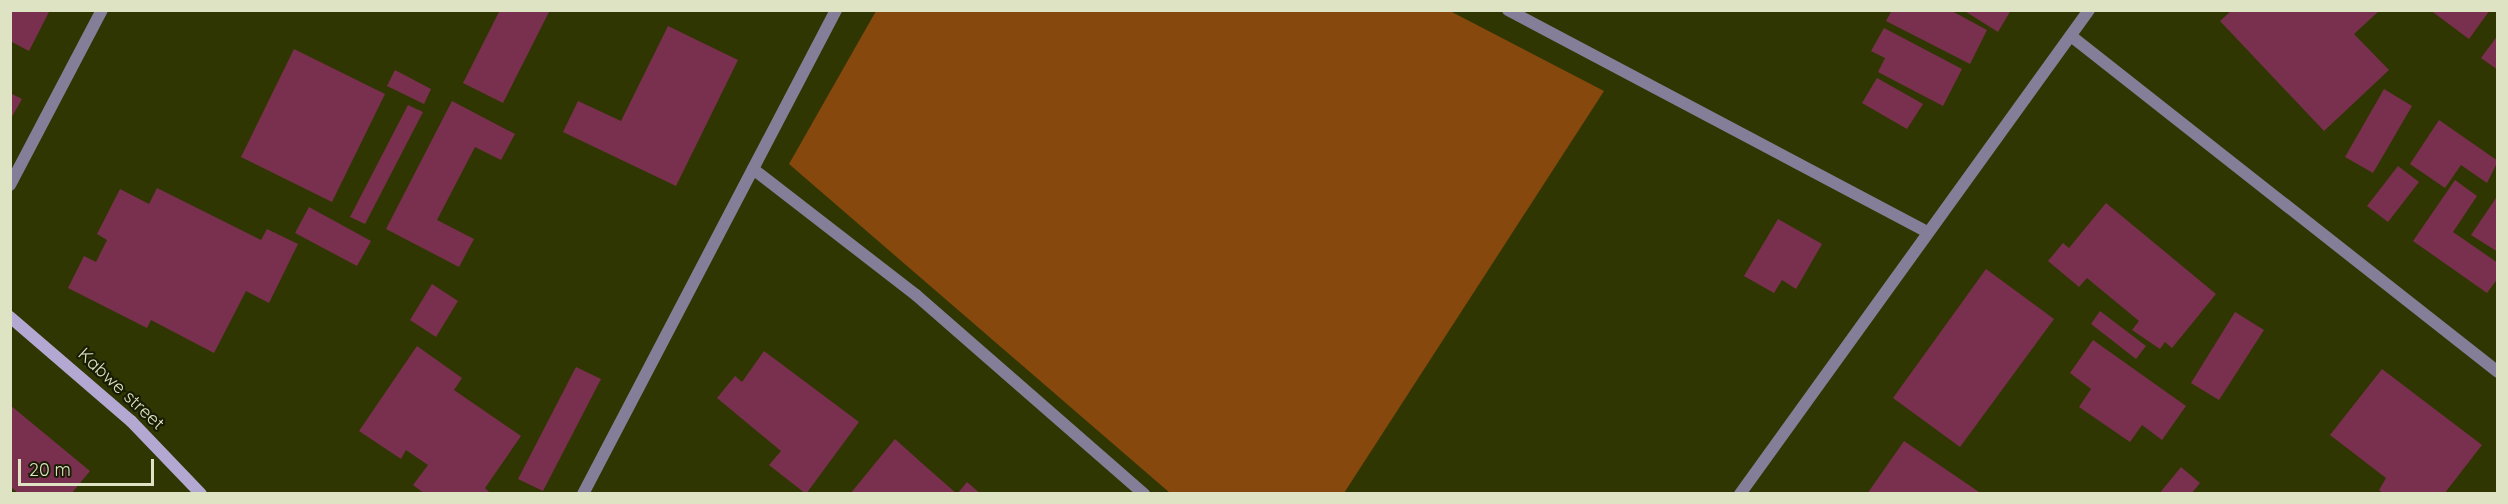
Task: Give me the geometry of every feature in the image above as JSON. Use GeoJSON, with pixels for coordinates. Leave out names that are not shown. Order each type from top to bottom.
{"type":"FeatureCollection","features":[{"type":"Feature","properties":{"kind":"main road","name":"Kabwe street"},"geometry":{"type":"LineString","coordinates":[[10,317],[131,421],[201,494]]}},
{"type":"Feature","properties":{"kind":"street"},"geometry":{"type":"LineString","coordinates":[[10,186],[102,10]]}},
{"type":"Feature","properties":{"kind":"street"},"geometry":{"type":"LineString","coordinates":[[583,494],[836,10]]}},
{"type":"Feature","properties":{"kind":"street"},"geometry":{"type":"LineString","coordinates":[[1508,10],[1928,232]]}},
{"type":"Feature","properties":{"kind":"street"},"geometry":{"type":"LineString","coordinates":[[1740,494],[2089,10]]}},
{"type":"Feature","properties":{"kind":"street"},"geometry":{"type":"LineString","coordinates":[[2071,36],[2498,372]]}},
{"type":"Feature","properties":{"kind":"street"},"geometry":{"type":"LineString","coordinates":[[753,169],[916,295],[1144,494]]}},
{"type":"Feature","properties":{"kind":"shaded area"},"geometry":{"type":"Polygon","coordinates":[[[876,11],[1450,11],[1604,91],[1344,493],[1170,493],[789,164],[876,11]]]}},
{"type":"Feature","properties":{"kind":"building"},"geometry":{"type":"Polygon","coordinates":[[[10,10],[50,10],[29,51],[10,41],[10,10]]]}},
{"type":"Feature","properties":{"kind":"building"},"geometry":{"type":"Polygon","coordinates":[[[500,10],[550,10],[503,103],[463,83],[500,10]]]}},
{"type":"Feature","properties":{"kind":"building"},"geometry":{"type":"Polygon","coordinates":[[[1892,10],[1950,10],[1987,30],[1970,64],[1886,21],[1892,10]]]}},
{"type":"Feature","properties":{"kind":"building"},"geometry":{"type":"Polygon","coordinates":[[[1963,10],[2011,10],[1998,32],[1963,10]]]}},
{"type":"Feature","properties":{"kind":"building"},"geometry":{"type":"Polygon","coordinates":[[[2232,10],[2380,10],[2354,34],[2389,70],[2324,131],[2220,21],[2232,10]]]}},
{"type":"Feature","properties":{"kind":"building"},"geometry":{"type":"Polygon","coordinates":[[[2430,10],[2490,10],[2469,39],[2430,10]]]}},
{"type":"Feature","properties":{"kind":"building"},"geometry":{"type":"Polygon","coordinates":[[[668,26],[738,60],[676,186],[563,132],[578,101],[621,121],[668,26]]]}},
{"type":"Feature","properties":{"kind":"building"},"geometry":{"type":"Polygon","coordinates":[[[1884,28],[1962,69],[1943,106],[1878,72],[1885,58],[1871,51],[1884,28]]]}},
{"type":"Feature","properties":{"kind":"building"},"geometry":{"type":"Polygon","coordinates":[[[2498,35],[2498,70],[2481,58],[2498,35]]]}},
{"type":"Feature","properties":{"kind":"building"},"geometry":{"type":"Polygon","coordinates":[[[294,49],[385,94],[332,202],[241,157],[294,49]]]}},
{"type":"Feature","properties":{"kind":"building"},"geometry":{"type":"Polygon","coordinates":[[[395,70],[431,89],[424,104],[387,86],[395,70]]]}},
{"type":"Feature","properties":{"kind":"building"},"geometry":{"type":"Polygon","coordinates":[[[1877,78],[1923,104],[1907,129],[1862,103],[1877,78]]]}},
{"type":"Feature","properties":{"kind":"building"},"geometry":{"type":"Polygon","coordinates":[[[2384,89],[2412,106],[2373,173],[2345,157],[2384,89]]]}},
{"type":"Feature","properties":{"kind":"building"},"geometry":{"type":"Polygon","coordinates":[[[10,93],[22,99],[10,120],[10,93]]]}},
{"type":"Feature","properties":{"kind":"building"},"geometry":{"type":"Polygon","coordinates":[[[452,101],[515,134],[501,160],[475,147],[437,220],[474,239],[459,267],[386,229],[452,101]]]}},
{"type":"Feature","properties":{"kind":"building"},"geometry":{"type":"Polygon","coordinates":[[[408,105],[423,112],[365,224],[350,217],[408,105]]]}},
{"type":"Feature","properties":{"kind":"building"},"geometry":{"type":"Polygon","coordinates":[[[2439,120],[2498,161],[2487,183],[2461,165],[2445,188],[2410,164],[2439,120]]]}},
{"type":"Feature","properties":{"kind":"building"},"geometry":{"type":"Polygon","coordinates":[[[2398,166],[2419,182],[2388,222],[2367,206],[2398,166]]]}},
{"type":"Feature","properties":{"kind":"building"},"geometry":{"type":"Polygon","coordinates":[[[2455,180],[2477,196],[2453,232],[2498,263],[2498,278],[2487,293],[2413,241],[2455,180]]]}},
{"type":"Feature","properties":{"kind":"building"},"geometry":{"type":"Polygon","coordinates":[[[157,188],[261,240],[267,229],[298,244],[269,303],[246,291],[214,353],[151,320],[147,328],[68,288],[84,256],[96,262],[107,240],[97,234],[120,189],[149,204],[157,188]]]}},
{"type":"Feature","properties":{"kind":"building"},"geometry":{"type":"Polygon","coordinates":[[[2498,195],[2498,252],[2471,235],[2498,195]]]}},
{"type":"Feature","properties":{"kind":"building"},"geometry":{"type":"Polygon","coordinates":[[[2106,203],[2216,294],[2172,348],[2165,342],[2160,349],[2132,330],[2139,321],[2087,278],[2079,287],[2048,261],[2063,243],[2069,248],[2106,203]]]}},
{"type":"Feature","properties":{"kind":"building"},"geometry":{"type":"Polygon","coordinates":[[[309,207],[371,241],[357,266],[295,233],[309,207]]]}},
{"type":"Feature","properties":{"kind":"building"},"geometry":{"type":"Polygon","coordinates":[[[1778,219],[1822,244],[1796,289],[1782,280],[1774,293],[1744,276],[1778,219]]]}},
{"type":"Feature","properties":{"kind":"building"},"geometry":{"type":"Polygon","coordinates":[[[1986,269],[2054,319],[1960,447],[1893,398],[1986,269]]]}},
{"type":"Feature","properties":{"kind":"building"},"geometry":{"type":"Polygon","coordinates":[[[432,284],[458,301],[436,337],[410,320],[432,284]]]}},
{"type":"Feature","properties":{"kind":"building"},"geometry":{"type":"Polygon","coordinates":[[[2100,311],[2146,346],[2136,359],[2091,324],[2100,311]]]}},
{"type":"Feature","properties":{"kind":"building"},"geometry":{"type":"Polygon","coordinates":[[[2235,312],[2264,330],[2219,400],[2191,383],[2235,312]]]}},
{"type":"Feature","properties":{"kind":"building"},"geometry":{"type":"Polygon","coordinates":[[[2093,340],[2186,406],[2162,440],[2142,425],[2130,442],[2079,407],[2091,389],[2070,373],[2093,340]]]}},
{"type":"Feature","properties":{"kind":"building"},"geometry":{"type":"Polygon","coordinates":[[[417,346],[462,378],[454,390],[521,436],[485,488],[491,494],[425,494],[413,485],[428,465],[406,450],[401,459],[359,431],[417,346]]]}},
{"type":"Feature","properties":{"kind":"building"},"geometry":{"type":"Polygon","coordinates":[[[764,351],[859,422],[806,494],[769,465],[781,451],[717,398],[735,376],[742,382],[764,351]]]}},
{"type":"Feature","properties":{"kind":"building"},"geometry":{"type":"Polygon","coordinates":[[[576,367],[601,379],[543,491],[518,479],[576,367]]]}},
{"type":"Feature","properties":{"kind":"building"},"geometry":{"type":"Polygon","coordinates":[[[2382,369],[2482,445],[2444,494],[2384,494],[2379,490],[2386,478],[2330,435],[2382,369]]]}},
{"type":"Feature","properties":{"kind":"building"},"geometry":{"type":"Polygon","coordinates":[[[10,405],[90,471],[71,494],[19,494],[10,486],[10,405]]]}},
{"type":"Feature","properties":{"kind":"building"},"geometry":{"type":"Polygon","coordinates":[[[895,439],[924,465],[957,494],[850,494],[895,439]]]}},
{"type":"Feature","properties":{"kind":"building"},"geometry":{"type":"Polygon","coordinates":[[[1904,441],[1982,494],[1867,494],[1904,441]]]}},
{"type":"Feature","properties":{"kind":"building"},"geometry":{"type":"Polygon","coordinates":[[[2181,467],[2200,483],[2191,494],[2159,494],[2181,467]]]}},
{"type":"Feature","properties":{"kind":"building"},"geometry":{"type":"Polygon","coordinates":[[[967,482],[981,494],[957,494],[967,482]]]}}]}
